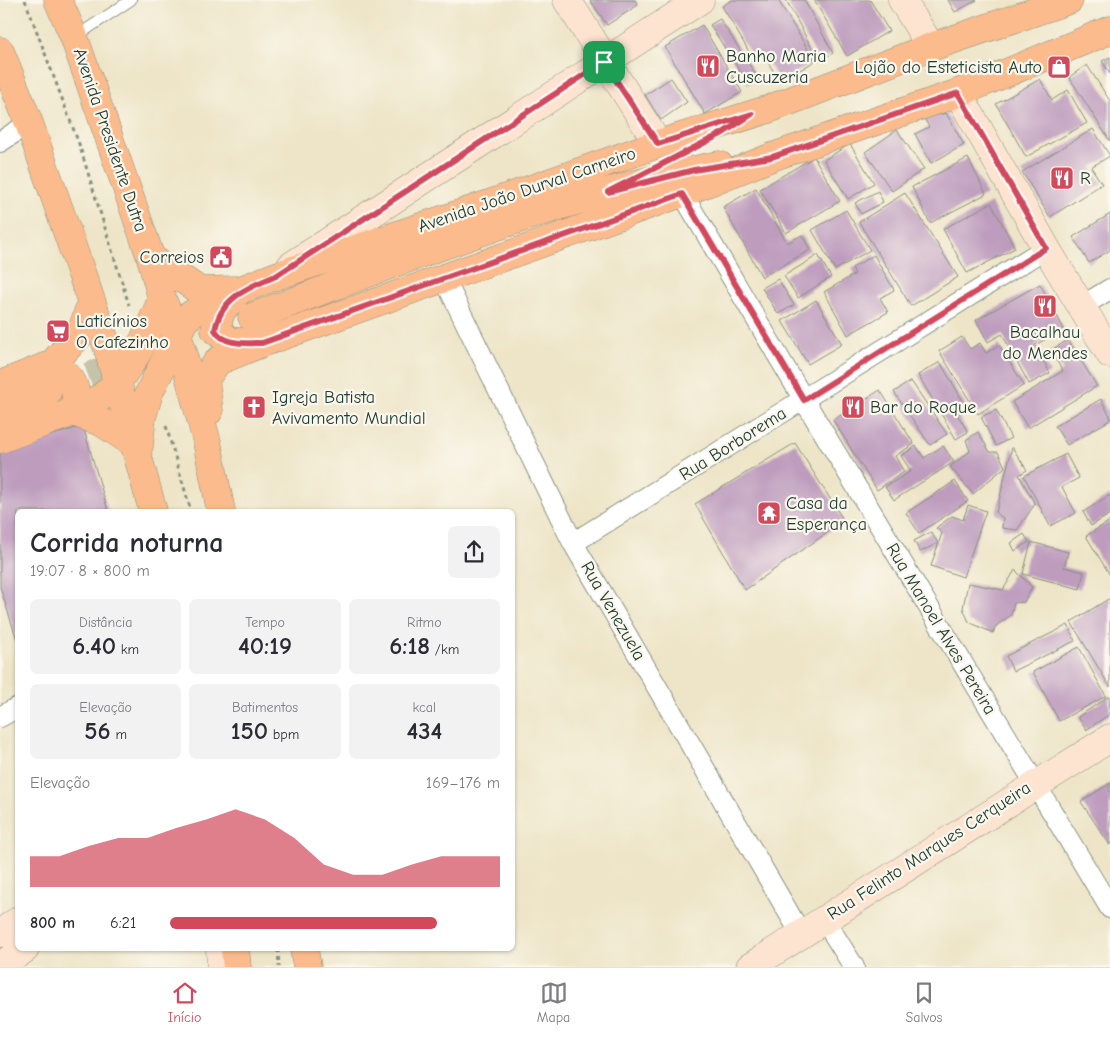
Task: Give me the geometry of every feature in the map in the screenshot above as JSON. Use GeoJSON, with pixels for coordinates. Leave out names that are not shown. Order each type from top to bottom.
{"type":"FeatureCollection","features":[{"type":"Feature","properties":{"kind":"main road","name":"Avenida Presidente Dutra"},"geometry":{"type":"LineString","coordinates":[[58,0],[74,37],[151,258],[162,300],[178,336],[207,442],[221,509]]}},
{"type":"Feature","properties":{"kind":"main road","name":"Avenida João Durval Carneiro"},"geometry":{"type":"LineString","coordinates":[[240,290],[658,144],[752,114],[931,47],[1069,0]]}},
{"type":"Feature","properties":{"kind":"main road"},"geometry":{"type":"LineString","coordinates":[[207,442],[210,418],[205,378],[218,360],[682,194],[772,157],[958,93],[1110,30]]}},
{"type":"Feature","properties":{"kind":"main road"},"geometry":{"type":"LineString","coordinates":[[0,51],[28,124],[118,382],[152,509]]}},
{"type":"Feature","properties":{"kind":"main road"},"geometry":{"type":"LineString","coordinates":[[608,192],[723,133],[752,114]]}},
{"type":"Feature","properties":{"kind":"main road"},"geometry":{"type":"LineString","coordinates":[[252,317],[504,225],[608,192],[694,170],[772,157]]}},
{"type":"Feature","properties":{"kind":"main road"},"geometry":{"type":"LineString","coordinates":[[151,258],[200,291],[240,290]]}},
{"type":"Feature","properties":{"kind":"main road"},"geometry":{"type":"LineString","coordinates":[[136,451],[142,417],[149,393],[186,319],[240,290]]}},
{"type":"Feature","properties":{"kind":"main road"},"geometry":{"type":"LineString","coordinates":[[240,290],[222,310],[215,330],[229,341],[262,343]]}},
{"type":"Feature","properties":{"kind":"main road"},"geometry":{"type":"LineString","coordinates":[[0,439],[73,412],[102,396],[118,382],[132,362],[162,300]]}},
{"type":"Feature","properties":{"kind":"main road"},"geometry":{"type":"LineString","coordinates":[[0,385],[52,364],[72,346],[81,333],[91,303]]}},
{"type":"Feature","properties":{"kind":"main road"},"geometry":{"type":"LineString","coordinates":[[52,364],[65,372],[73,382],[77,392],[73,412]]}},
{"type":"Feature","properties":{"kind":"main road"},"geometry":{"type":"LineString","coordinates":[[0,411],[46,392]]}},
{"type":"Feature","properties":{"kind":"main road"},"geometry":{"type":"LineString","coordinates":[[73,412],[102,422],[136,451]]}},
{"type":"Feature","properties":{"kind":"main road"},"geometry":{"type":"LineString","coordinates":[[236,951],[237,967]]}},
{"type":"Feature","properties":{"kind":"main road"},"geometry":{"type":"LineString","coordinates":[[304,951],[307,967]]}},
{"type":"Feature","properties":{"kind":"street"},"geometry":{"type":"LineString","coordinates":[[567,0],[604,62],[658,144]]}},
{"type":"Feature","properties":{"kind":"street"},"geometry":{"type":"LineString","coordinates":[[276,276],[700,0]]}},
{"type":"Feature","properties":{"kind":"street"},"geometry":{"type":"LineString","coordinates":[[902,0],[931,47]]}},
{"type":"Feature","properties":{"kind":"street"},"geometry":{"type":"LineString","coordinates":[[958,93],[1046,248],[1110,354]]}},
{"type":"Feature","properties":{"kind":"street"},"geometry":{"type":"LineString","coordinates":[[0,142],[28,124]]}},
{"type":"Feature","properties":{"kind":"street","name":"Rua Manoel Alves Pereira"},"geometry":{"type":"LineString","coordinates":[[682,194],[1110,908]]}},
{"type":"Feature","properties":{"kind":"street","name":"Rua Borborema"},"geometry":{"type":"LineString","coordinates":[[573,544],[1046,248]]}},
{"type":"Feature","properties":{"kind":"street","name":"Rua Venezuela"},"geometry":{"type":"LineString","coordinates":[[444,278],[573,544],[801,934]]}},
{"type":"Feature","properties":{"kind":"street"},"geometry":{"type":"LineString","coordinates":[[1082,306],[1110,290]]}},
{"type":"Feature","properties":{"kind":"street"},"geometry":{"type":"LineString","coordinates":[[0,717],[15,709]]}},
{"type":"Feature","properties":{"kind":"street","name":"Rua Felinto Marques Cerqueira"},"geometry":{"type":"LineString","coordinates":[[750,967],[1034,784],[1110,738]]}},
{"type":"Feature","properties":{"kind":"street"},"geometry":{"type":"LineString","coordinates":[[824,919],[854,967]]}},
{"type":"Feature","properties":{"kind":"street"},"geometry":{"type":"LineString","coordinates":[[0,933],[15,923]]}},
{"type":"Feature","properties":{"kind":"street"},"geometry":{"type":"LineString","coordinates":[[0,966],[22,951]]}},
{"type":"Feature","properties":{"kind":"street"},"geometry":{"type":"LineString","coordinates":[[220,951],[221,967]]}},
{"type":"Feature","properties":{"kind":"lane"},"geometry":{"type":"LineString","coordinates":[[74,37],[132,0]]}},
{"type":"Feature","properties":{"kind":"path"},"geometry":{"type":"LineString","coordinates":[[25,0],[78,144],[129,305]]}},
{"type":"Feature","properties":{"kind":"path"},"geometry":{"type":"LineString","coordinates":[[164,422],[190,509]]}},
{"type":"Feature","properties":{"kind":"path"},"geometry":{"type":"LineString","coordinates":[[278,951],[279,967]]}},
{"type":"Feature","properties":{"kind":"building"},"geometry":{"type":"Polygon","coordinates":[[[590,0],[635,0],[638,5],[607,25],[590,0]]]}},
{"type":"Feature","properties":{"kind":"building"},"geometry":{"type":"Polygon","coordinates":[[[732,0],[778,0],[815,61],[780,82],[763,54],[754,60],[722,6],[732,0]]]}},
{"type":"Feature","properties":{"kind":"building"},"geometry":{"type":"Polygon","coordinates":[[[786,0],[804,0],[833,53],[819,61],[786,0]]]}},
{"type":"Feature","properties":{"kind":"building"},"geometry":{"type":"Polygon","coordinates":[[[814,0],[870,0],[889,31],[847,56],[814,0]]]}},
{"type":"Feature","properties":{"kind":"building"},"geometry":{"type":"Polygon","coordinates":[[[948,0],[977,0],[955,12],[948,0]]]}},
{"type":"Feature","properties":{"kind":"building"},"geometry":{"type":"Polygon","coordinates":[[[720,19],[758,78],[748,84],[710,25],[720,19]]]}},
{"type":"Feature","properties":{"kind":"building"},"geometry":{"type":"Polygon","coordinates":[[[702,25],[742,92],[705,114],[665,47],[702,25]]]}},
{"type":"Feature","properties":{"kind":"building"},"geometry":{"type":"Polygon","coordinates":[[[1110,57],[1110,74],[1102,61],[1110,57]]]}},
{"type":"Feature","properties":{"kind":"building"},"geometry":{"type":"Polygon","coordinates":[[[1087,65],[1110,101],[1110,141],[1069,77],[1087,65]]]}},
{"type":"Feature","properties":{"kind":"building"},"geometry":{"type":"Polygon","coordinates":[[[671,78],[687,102],[661,120],[645,95],[671,78]]]}},
{"type":"Feature","properties":{"kind":"building"},"geometry":{"type":"Polygon","coordinates":[[[1040,79],[1052,100],[1068,90],[1087,123],[1026,157],[996,104],[1040,79]]]}},
{"type":"Feature","properties":{"kind":"building"},"geometry":{"type":"Polygon","coordinates":[[[946,113],[964,145],[931,163],[915,134],[929,127],[924,118],[946,113]]]}},
{"type":"Feature","properties":{"kind":"building","name":"R"},"geometry":{"type":"Polygon","coordinates":[[[1093,129],[1110,156],[1091,167],[1102,184],[1050,217],[1022,172],[1093,129]]]}},
{"type":"Feature","properties":{"kind":"building"},"geometry":{"type":"Polygon","coordinates":[[[897,130],[924,169],[892,191],[865,152],[897,130]]]}},
{"type":"Feature","properties":{"kind":"building"},"geometry":{"type":"Polygon","coordinates":[[[850,144],[874,183],[848,199],[824,160],[850,144]]]}},
{"type":"Feature","properties":{"kind":"building"},"geometry":{"type":"Polygon","coordinates":[[[814,157],[840,201],[786,233],[760,189],[814,157]]]}},
{"type":"Feature","properties":{"kind":"building"},"geometry":{"type":"Polygon","coordinates":[[[968,158],[986,194],[930,223],[912,187],[968,158]]]}},
{"type":"Feature","properties":{"kind":"building"},"geometry":{"type":"Polygon","coordinates":[[[756,188],[787,243],[802,235],[810,250],[762,277],[723,207],[756,188]]]}},
{"type":"Feature","properties":{"kind":"building"},"geometry":{"type":"Polygon","coordinates":[[[878,191],[883,202],[861,214],[855,203],[878,191]]]}},
{"type":"Feature","properties":{"kind":"building"},"geometry":{"type":"Polygon","coordinates":[[[905,193],[958,277],[911,306],[859,222],[905,193]]]}},
{"type":"Feature","properties":{"kind":"building"},"geometry":{"type":"Polygon","coordinates":[[[991,203],[1015,248],[967,273],[943,229],[991,203]]]}},
{"type":"Feature","properties":{"kind":"building"},"geometry":{"type":"Polygon","coordinates":[[[846,210],[870,250],[835,270],[812,230],[846,210]]]}},
{"type":"Feature","properties":{"kind":"building"},"geometry":{"type":"Polygon","coordinates":[[[1110,214],[1110,250],[1089,263],[1073,237],[1110,214]]]}},
{"type":"Feature","properties":{"kind":"building"},"geometry":{"type":"Polygon","coordinates":[[[818,255],[831,277],[798,298],[784,276],[818,255]]]}},
{"type":"Feature","properties":{"kind":"building"},"geometry":{"type":"Polygon","coordinates":[[[874,255],[894,290],[880,298],[888,312],[848,335],[824,292],[855,274],[852,268],[874,255]]]}},
{"type":"Feature","properties":{"kind":"building"},"geometry":{"type":"Polygon","coordinates":[[[778,279],[794,305],[778,314],[762,288],[778,279]]]}},
{"type":"Feature","properties":{"kind":"building"},"geometry":{"type":"Polygon","coordinates":[[[1040,284],[1064,329],[1035,345],[1050,373],[1029,384],[1002,334],[988,342],[976,320],[1040,284]]]}},
{"type":"Feature","properties":{"kind":"building"},"geometry":{"type":"Polygon","coordinates":[[[816,300],[842,344],[808,364],[782,321],[816,300]]]}},
{"type":"Feature","properties":{"kind":"building"},"geometry":{"type":"Polygon","coordinates":[[[962,337],[970,349],[980,343],[986,353],[999,345],[1024,385],[978,414],[939,351],[962,337]]]}},
{"type":"Feature","properties":{"kind":"building"},"geometry":{"type":"Polygon","coordinates":[[[1068,340],[1097,386],[1028,428],[1012,402],[1063,371],[1050,351],[1068,340]]]}},
{"type":"Feature","properties":{"kind":"building"},"geometry":{"type":"Polygon","coordinates":[[[940,362],[967,408],[957,414],[968,432],[956,439],[918,375],[940,362]]]}},
{"type":"Feature","properties":{"kind":"building"},"geometry":{"type":"Polygon","coordinates":[[[911,381],[947,434],[930,445],[894,392],[911,381]]]}},
{"type":"Feature","properties":{"kind":"building"},"geometry":{"type":"Polygon","coordinates":[[[880,390],[914,444],[895,456],[904,472],[877,490],[833,420],[880,390]]]}},
{"type":"Feature","properties":{"kind":"building"},"geometry":{"type":"Polygon","coordinates":[[[1101,399],[1110,416],[1110,420],[1067,445],[1055,426],[1101,399]]]}},
{"type":"Feature","properties":{"kind":"building"},"geometry":{"type":"Polygon","coordinates":[[[996,410],[1011,438],[996,446],[981,417],[996,410]]]}},
{"type":"Feature","properties":{"kind":"building"},"geometry":{"type":"Polygon","coordinates":[[[83,426],[107,509],[15,509],[15,634],[0,587],[0,450],[83,426]]]}},
{"type":"Feature","properties":{"kind":"building"},"geometry":{"type":"Polygon","coordinates":[[[978,432],[990,452],[998,452],[1005,467],[973,494],[950,467],[970,451],[966,440],[978,432]]]}},
{"type":"Feature","properties":{"kind":"building","name":"Casa da Esperança"},"geometry":{"type":"Polygon","coordinates":[[[795,443],[844,521],[745,590],[695,504],[795,443]]]}},
{"type":"Feature","properties":{"kind":"building"},"geometry":{"type":"Polygon","coordinates":[[[916,446],[924,458],[943,446],[954,462],[894,500],[885,487],[911,471],[901,456],[916,446]]]}},
{"type":"Feature","properties":{"kind":"building"},"geometry":{"type":"Polygon","coordinates":[[[1012,447],[1027,470],[1019,475],[1035,504],[1017,530],[1002,528],[1003,518],[996,513],[1012,447]]]}},
{"type":"Feature","properties":{"kind":"building"},"geometry":{"type":"Polygon","coordinates":[[[1066,454],[1079,478],[1062,487],[1076,513],[1050,526],[1024,476],[1066,454]]]}},
{"type":"Feature","properties":{"kind":"building"},"geometry":{"type":"Polygon","coordinates":[[[955,481],[968,501],[919,533],[906,513],[955,481]]]}},
{"type":"Feature","properties":{"kind":"building"},"geometry":{"type":"Polygon","coordinates":[[[1110,495],[1110,514],[1091,526],[1083,512],[1110,495]]]}},
{"type":"Feature","properties":{"kind":"building"},"geometry":{"type":"Polygon","coordinates":[[[968,505],[986,511],[963,577],[931,566],[942,533],[936,528],[952,516],[963,520],[968,505]]]}},
{"type":"Feature","properties":{"kind":"building"},"geometry":{"type":"Polygon","coordinates":[[[1110,521],[1110,575],[1086,536],[1110,521]]]}},
{"type":"Feature","properties":{"kind":"building"},"geometry":{"type":"Polygon","coordinates":[[[931,532],[938,543],[920,552],[914,541],[931,532]]]}},
{"type":"Feature","properties":{"kind":"building"},"geometry":{"type":"Polygon","coordinates":[[[1024,534],[1029,542],[1015,551],[1011,543],[1024,534]]]}},
{"type":"Feature","properties":{"kind":"building"},"geometry":{"type":"Polygon","coordinates":[[[1031,542],[1068,552],[1064,567],[1084,572],[1080,589],[1023,574],[1031,542]]]}},
{"type":"Feature","properties":{"kind":"building"},"geometry":{"type":"Polygon","coordinates":[[[1015,570],[1032,587],[1024,602],[1014,603],[1011,615],[996,626],[993,633],[969,622],[963,608],[968,583],[1003,590],[1015,570]]]}},
{"type":"Feature","properties":{"kind":"building"},"geometry":{"type":"Polygon","coordinates":[[[1110,598],[1110,687],[1071,622],[1110,598]]]}},
{"type":"Feature","properties":{"kind":"building"},"geometry":{"type":"Polygon","coordinates":[[[1068,625],[1075,641],[1013,671],[1006,656],[1068,625]]]}},
{"type":"Feature","properties":{"kind":"building"},"geometry":{"type":"Polygon","coordinates":[[[1079,647],[1106,696],[1059,721],[1033,672],[1079,647]]]}},
{"type":"Feature","properties":{"kind":"building"},"geometry":{"type":"Polygon","coordinates":[[[1109,696],[1110,714],[1086,730],[1078,717],[1109,696]]]}},
{"type":"Feature","properties":{"kind":"building"},"geometry":{"type":"Polygon","coordinates":[[[1110,783],[1110,845],[1081,802],[1110,783]]]}},
{"type":"Feature","properties":{"kind":"tunnel"},"geometry":{"type":"LineString","coordinates":[[49,391],[252,317]]}},
{"type":"Feature","properties":{"kind":"place","name":"Banho Maria Cuscuzeria"},"geometry":{"type":"Point","coordinates":[708,66]}},
{"type":"Feature","properties":{"kind":"place","name":"Lojão do Esteticista Auto"},"geometry":{"type":"Point","coordinates":[1059,67]}},
{"type":"Feature","properties":{"kind":"place","name":"R"},"geometry":{"type":"Point","coordinates":[1062,178]}},
{"type":"Feature","properties":{"kind":"place","name":"Correios"},"geometry":{"type":"Point","coordinates":[221,257]}},
{"type":"Feature","properties":{"kind":"place","name":"Bacalhau do Mendes"},"geometry":{"type":"Point","coordinates":[1045,306]}},
{"type":"Feature","properties":{"kind":"place","name":"Laticínios O Cafezinho"},"geometry":{"type":"Point","coordinates":[58,331]}},
{"type":"Feature","properties":{"kind":"place","name":"Igreja Batista Avivamento Mundial"},"geometry":{"type":"Point","coordinates":[254,407]}},
{"type":"Feature","properties":{"kind":"place","name":"Bar do Roque"},"geometry":{"type":"Point","coordinates":[853,407]}},
{"type":"Feature","properties":{"kind":"place","name":"Casa da Esperança"},"geometry":{"type":"Point","coordinates":[769,513]}},
{"type":"Feature","properties":{"kind":"route"},"geometry":{"type":"LineString","coordinates":[[604,62],[658,144],[752,114],[723,133],[608,192],[694,170],[772,157],[958,93],[1046,248],[804,400],[682,194],[262,343],[229,341],[215,330],[222,310],[240,290],[276,276],[604,62]]}}]}
